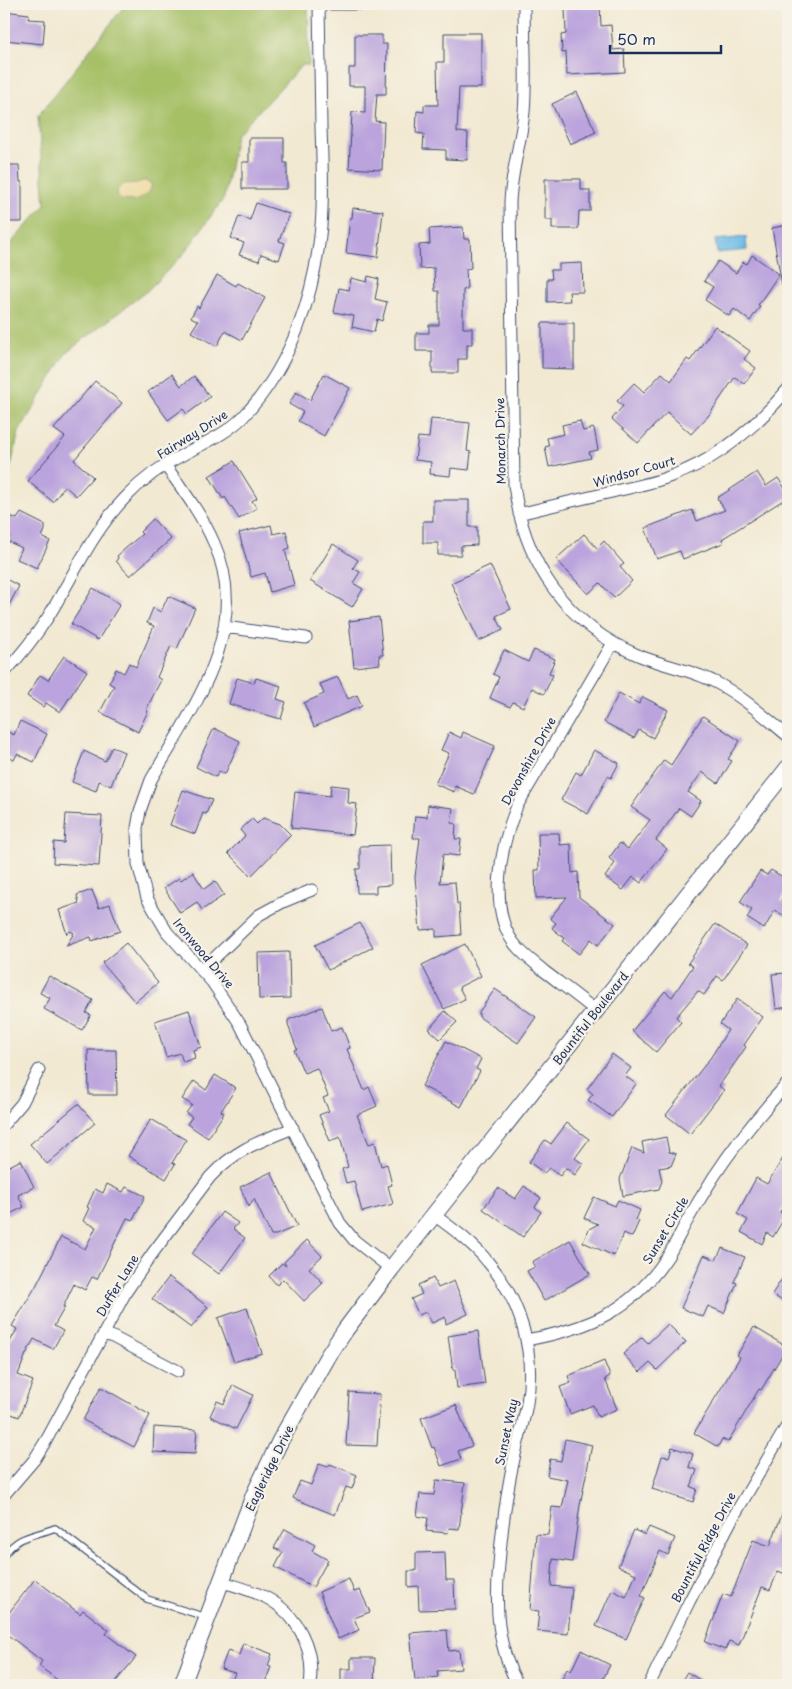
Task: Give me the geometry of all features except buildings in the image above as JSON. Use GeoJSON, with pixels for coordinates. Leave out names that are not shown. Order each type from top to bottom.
{"type":"FeatureCollection","features":[{"type":"Feature","properties":{"kind":"main road","name":"Bountiful Boulevard"},"geometry":{"type":"LineString","coordinates":[[391,1269],[788,768]]}},
{"type":"Feature","properties":{"kind":"main road","name":"Eagleridge Drive"},"geometry":{"type":"LineString","coordinates":[[182,1685],[254,1495],[280,1441],[328,1356],[391,1269]]}},
{"type":"Feature","properties":{"kind":"street"},"geometry":{"type":"LineString","coordinates":[[319,4],[394,4]]}},
{"type":"Feature","properties":{"kind":"street","name":"Fairway Drive"},"geometry":{"type":"LineString","coordinates":[[4,673],[44,623],[109,516],[141,483],[184,454],[230,429],[242,418],[273,379],[294,336],[315,267],[321,225],[319,4]]}},
{"type":"Feature","properties":{"kind":"street","name":"Monarch Drive"},"geometry":{"type":"LineString","coordinates":[[524,4],[525,101],[519,146],[512,175],[510,203],[514,478],[519,514],[528,544],[549,584],[590,628],[612,643],[640,656],[698,674],[714,681],[742,699],[788,736]]}},
{"type":"Feature","properties":{"kind":"street","name":"Windsor Court"},"geometry":{"type":"LineString","coordinates":[[519,514],[648,484],[683,472],[706,459],[742,434],[764,416],[788,389]]}},
{"type":"Feature","properties":{"kind":"street","name":"Ironwood Drive"},"geometry":{"type":"LineString","coordinates":[[166,465],[200,515],[215,545],[226,592],[222,642],[213,670],[151,780],[143,803],[138,828],[138,864],[147,898],[167,932],[202,970],[240,1024],[340,1223],[359,1244],[391,1269]]}},
{"type":"Feature","properties":{"kind":"street"},"geometry":{"type":"LineString","coordinates":[[224,627],[306,638]]}},
{"type":"Feature","properties":{"kind":"street","name":"Devonshire Drive"},"geometry":{"type":"LineString","coordinates":[[596,1011],[517,948],[504,924],[500,898],[500,882],[504,844],[518,806],[612,643]]}},
{"type":"Feature","properties":{"kind":"street"},"geometry":{"type":"LineString","coordinates":[[202,970],[259,915],[312,890]]}},
{"type":"Feature","properties":{"kind":"street"},"geometry":{"type":"LineString","coordinates":[[4,1124],[22,1103],[39,1070]]}},
{"type":"Feature","properties":{"kind":"street","name":"Sunset Circle"},"geometry":{"type":"LineString","coordinates":[[526,1340],[564,1332],[595,1321],[622,1305],[648,1282],[668,1256],[714,1176],[753,1123],[788,1083]]}},
{"type":"Feature","properties":{"kind":"street","name":"Duffer Lane"},"geometry":{"type":"LineString","coordinates":[[4,1495],[34,1460],[48,1439],[136,1275],[210,1177],[221,1165],[238,1152],[292,1128]]}},
{"type":"Feature","properties":{"kind":"street","name":"Sunset Way"},"geometry":{"type":"LineString","coordinates":[[434,1215],[477,1250],[497,1273],[515,1303],[526,1340],[529,1359],[529,1390],[513,1460],[504,1518],[497,1604],[498,1630],[504,1652],[518,1685]]}},
{"type":"Feature","properties":{"kind":"street"},"geometry":{"type":"LineString","coordinates":[[105,1333],[178,1371]]}},
{"type":"Feature","properties":{"kind":"street","name":"Bountiful Ridge Drive"},"geometry":{"type":"LineString","coordinates":[[649,1685],[727,1529],[788,1424]]}},
{"type":"Feature","properties":{"kind":"street"},"geometry":{"type":"LineString","coordinates":[[220,1581],[265,1597],[292,1618],[309,1651],[312,1665],[310,1685]]}},
{"type":"Feature","properties":{"kind":"lane"},"geometry":{"type":"LineString","coordinates":[[4,1555],[19,1540],[55,1528],[147,1599],[208,1617]]}},
{"type":"Feature","properties":{"kind":"green space"},"geometry":{"type":"Polygon","coordinates":[[[126,4],[308,4],[309,65],[302,65],[236,135],[224,198],[182,256],[148,290],[66,353],[19,432],[4,494],[4,251],[45,205],[38,116],[126,4]]]}},
{"type":"Feature","properties":{"kind":"sand"},"geometry":{"type":"Polygon","coordinates":[[[143,181],[152,185],[149,193],[135,201],[121,200],[118,197],[117,190],[123,184],[143,181]]]}},
{"type":"Feature","properties":{"kind":"water"},"geometry":{"type":"Polygon","coordinates":[[[746,237],[747,250],[717,253],[715,240],[746,237]]]}}]}
